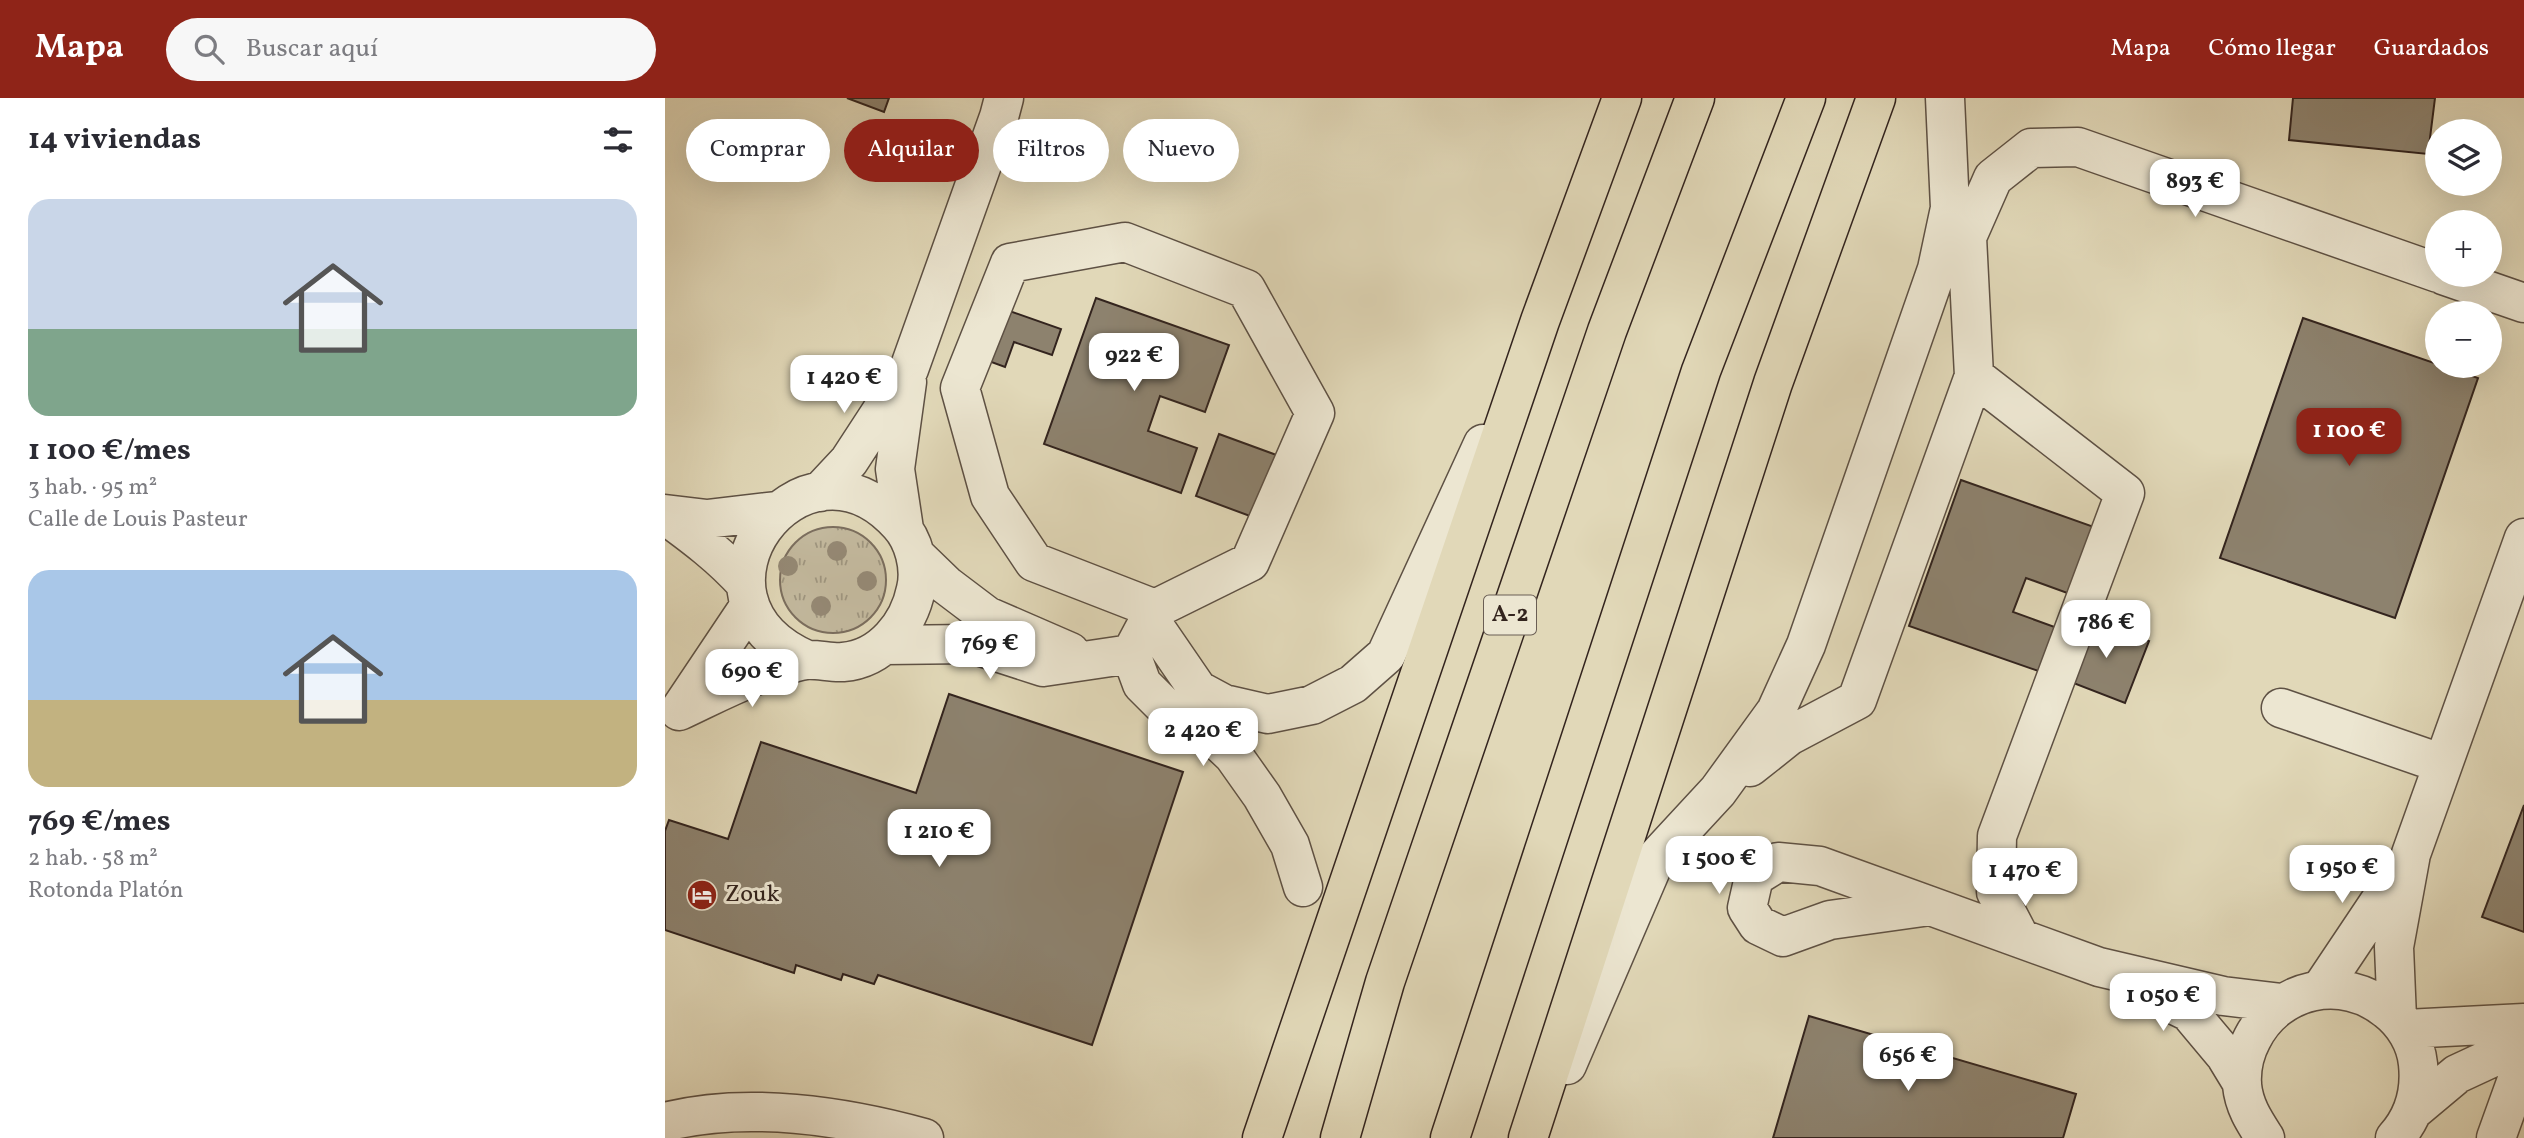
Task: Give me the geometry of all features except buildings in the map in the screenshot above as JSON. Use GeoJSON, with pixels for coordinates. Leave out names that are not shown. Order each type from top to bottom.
{"type":"FeatureCollection","features":[{"type":"Feature","properties":{"kind":"highway"},"geometry":{"type":"LineString","coordinates":[[1262,1138],[1539,321],[1622,98]]}},
{"type":"Feature","properties":{"kind":"highway","name":"A-2"},"geometry":{"type":"LineString","coordinates":[[1340,1138],[1385,982],[1594,370],[1695,98]]}},
{"type":"Feature","properties":{"kind":"highway"},"geometry":{"type":"LineString","coordinates":[[1450,1138],[1701,371],[1806,98]]}},
{"type":"Feature","properties":{"kind":"highway"},"geometry":{"type":"LineString","coordinates":[[1528,1138],[1773,383],[1876,98]]}},
{"type":"Feature","properties":{"kind":"highway"},"geometry":{"type":"LineString","coordinates":[[1272,1138],[1324,956]]}},
{"type":"Feature","properties":{"kind":"street"},"geometry":{"type":"LineString","coordinates":[[1718,791],[1789,736],[1857,700],[1974,376],[1945,98]]}},
{"type":"Feature","properties":{"kind":"street"},"geometry":{"type":"LineString","coordinates":[[665,515],[730,566],[748,595],[759,623],[772,639],[788,652],[807,660],[848,662],[884,645],[901,628],[913,605],[918,581],[895,469],[909,369],[1005,104]]}},
{"type":"Feature","properties":{"kind":"street"},"geometry":{"type":"LineString","coordinates":[[1535,1138],[1656,858],[1718,791],[1776,711],[1806,645],[1937,269],[1959,222],[1993,178],[2031,148],[2078,147],[2425,268]]}},
{"type":"Feature","properties":{"kind":"street"},"geometry":{"type":"LineString","coordinates":[[1303,887],[1290,845],[1262,796],[1233,755],[1202,726],[1163,705],[1142,684],[1131,654],[1153,614],[1250,562],[1315,413],[1246,289],[1125,242],[1010,263],[960,388],[990,496],[1034,562],[1153,614],[1198,690],[1224,704],[1268,714],[1312,705],[1353,684],[1386,655],[1539,321]]}},
{"type":"Feature","properties":{"kind":"street"},"geometry":{"type":"LineString","coordinates":[[2478,287],[2524,303]]}},
{"type":"Feature","properties":{"kind":"street"},"geometry":{"type":"LineString","coordinates":[[820,492],[849,461],[909,369]]}},
{"type":"Feature","properties":{"kind":"street"},"geometry":{"type":"LineString","coordinates":[[1974,376],[2125,493],[1997,836],[1996,892],[2019,938]]}},
{"type":"Feature","properties":{"kind":"street"},"geometry":{"type":"LineString","coordinates":[[672,718],[748,595],[747,564],[752,544],[762,527],[776,511],[797,498],[820,492],[844,492],[867,498],[888,511],[910,543],[946,585],[987,616],[1088,660]]}},
{"type":"Feature","properties":{"kind":"street"},"geometry":{"type":"LineString","coordinates":[[665,515],[707,519],[776,511]]}},
{"type":"Feature","properties":{"kind":"street"},"geometry":{"type":"LineString","coordinates":[[2401,1131],[2420,1083],[2417,1055],[2401,1023],[2394,947],[2411,854],[2443,764],[2513,604],[2524,538]]}},
{"type":"Feature","properties":{"kind":"street"},"geometry":{"type":"LineString","coordinates":[[884,645],[972,645],[1043,667],[1131,654]]}},
{"type":"Feature","properties":{"kind":"street"},"geometry":{"type":"LineString","coordinates":[[672,718],[738,682],[807,660]]}},
{"type":"Feature","properties":{"kind":"street"},"geometry":{"type":"LineString","coordinates":[[2281,708],[2443,764]]}},
{"type":"Feature","properties":{"kind":"street"},"geometry":{"type":"LineString","coordinates":[[2321,989],[2411,854]]}},
{"type":"Feature","properties":{"kind":"street"},"geometry":{"type":"LineString","coordinates":[[1930,906],[2099,967],[2223,996],[2281,1003]]}},
{"type":"Feature","properties":{"kind":"street"},"geometry":{"type":"LineString","coordinates":[[2099,967],[2189,1013],[2225,1055],[2242,1083],[2249,1113],[2265,1138]]}},
{"type":"Feature","properties":{"kind":"street"},"geometry":{"type":"LineString","coordinates":[[2242,1083],[2245,1052],[2259,1025],[2281,1003],[2300,994],[2321,989],[2349,990],[2375,1000],[2401,1023],[2520,1039]]}},
{"type":"Feature","properties":{"kind":"street"},"geometry":{"type":"LineString","coordinates":[[2401,1131],[2457,1074],[2520,1039]]}},
{"type":"Feature","properties":{"kind":"street"},"geometry":{"type":"LineString","coordinates":[[2496,1138],[2519,1074],[2520,1039]]}},
{"type":"Feature","properties":{"kind":"street"},"geometry":{"type":"LineString","coordinates":[[665,1122],[694,1115],[784,1113],[884,1127],[924,1138]]}},
{"type":"Feature","properties":{"kind":"green space"},"geometry":{"type":"Polygon","coordinates":[[[833,527],[853,531],[870,543],[882,560],[886,580],[882,600],[870,617],[853,629],[833,633],[813,629],[796,617],[784,600],[780,580],[784,560],[796,543],[813,531],[833,527]]]}},
{"type":"Feature","properties":{"kind":"place","name":"Zouk"},"geometry":{"type":"Point","coordinates":[702,895]}}]}
